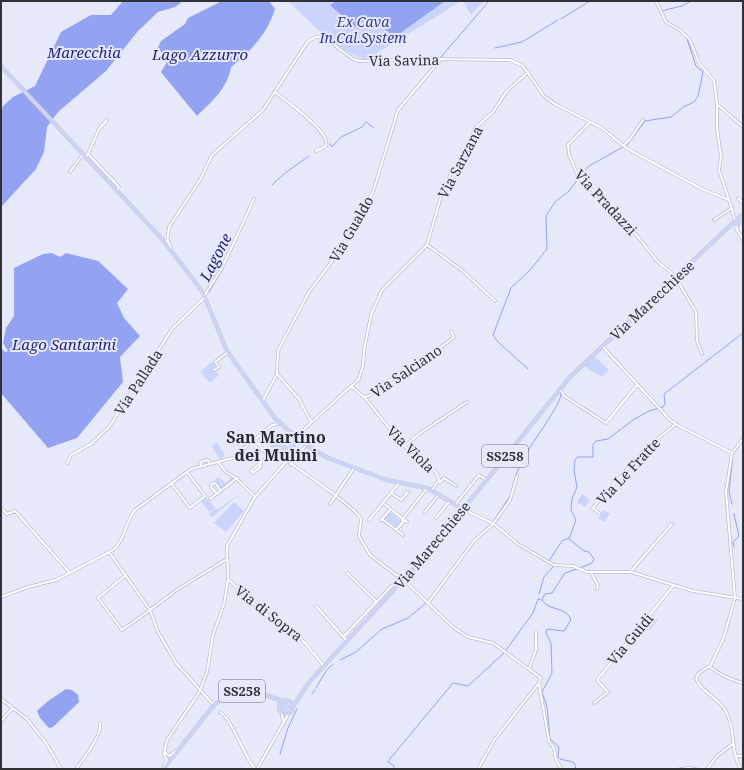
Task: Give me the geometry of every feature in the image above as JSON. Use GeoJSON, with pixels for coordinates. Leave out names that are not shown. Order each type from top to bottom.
{"type":"FeatureCollection","features":[{"type":"Feature","properties":{"kind":"main road"},"geometry":{"type":"LineString","coordinates":[[1,66],[83,154],[87,155],[117,191],[172,250],[205,296],[228,352],[278,423],[293,436],[328,458],[399,483],[427,488],[463,509]]}},
{"type":"Feature","properties":{"kind":"main road","name":"Via Marecchiese"},"geometry":{"type":"LineString","coordinates":[[292,708],[310,681],[404,579],[459,514],[560,388],[743,215]]}},
{"type":"Feature","properties":{"kind":"main road"},"geometry":{"type":"LineString","coordinates":[[456,505],[459,514]]}},
{"type":"Feature","properties":{"kind":"main road","name":"SS258"},"geometry":{"type":"LineString","coordinates":[[162,769],[214,705],[228,695],[242,691],[253,691],[272,699],[283,701],[289,702],[299,699]]}},
{"type":"Feature","properties":{"kind":"main road","name":"SS258"},"geometry":{"type":"LineString","coordinates":[[272,699],[279,707],[281,712],[285,714],[289,713],[292,708]]}},
{"type":"Feature","properties":{"kind":"main road","name":"SS258"},"geometry":{"type":"LineString","coordinates":[[279,707],[283,701]]}},
{"type":"Feature","properties":{"kind":"main road"},"geometry":{"type":"LineString","coordinates":[[289,702],[292,708]]}},
{"type":"Feature","properties":{"kind":"street"},"geometry":{"type":"LineString","coordinates":[[656,1],[666,22],[680,30],[690,40],[699,62],[714,81],[717,104],[717,128],[721,157],[719,170],[732,208],[736,228],[742,238]]}},
{"type":"Feature","properties":{"kind":"street","name":"Via Savina"},"geometry":{"type":"LineString","coordinates":[[165,242],[170,227],[200,180],[212,155],[256,117],[275,92],[308,41],[316,36],[325,38],[353,58],[360,61],[441,59],[510,60],[520,63],[548,100],[602,128],[623,146],[702,189],[729,200]]}},
{"type":"Feature","properties":{"kind":"street","name":"Via Gualdo"},"geometry":{"type":"LineString","coordinates":[[263,400],[277,374],[278,351],[281,344],[309,292],[335,259],[373,192],[396,113],[441,59]]}},
{"type":"Feature","properties":{"kind":"street","name":"Via Sarzana"},"geometry":{"type":"LineString","coordinates":[[293,436],[312,422],[334,400],[352,387],[361,374],[370,318],[378,298],[392,279],[416,258],[427,245],[444,189],[451,174],[464,156],[475,128],[493,112],[506,92],[528,72]]}},
{"type":"Feature","properties":{"kind":"street"},"geometry":{"type":"LineString","coordinates":[[275,92],[318,128],[326,138],[326,146],[316,151]]}},
{"type":"Feature","properties":{"kind":"street"},"geometry":{"type":"LineString","coordinates":[[717,104],[743,126]]}},
{"type":"Feature","properties":{"kind":"street"},"geometry":{"type":"LineString","coordinates":[[87,155],[99,129],[107,120]]}},
{"type":"Feature","properties":{"kind":"street"},"geometry":{"type":"LineString","coordinates":[[623,146],[630,139],[643,120]]}},
{"type":"Feature","properties":{"kind":"street","name":"Via Pradazzi"},"geometry":{"type":"LineString","coordinates":[[590,122],[568,145],[567,150],[575,170],[583,182],[630,228],[651,256],[676,278]]}},
{"type":"Feature","properties":{"kind":"street"},"geometry":{"type":"LineString","coordinates":[[70,172],[83,154]]}},
{"type":"Feature","properties":{"kind":"street"},"geometry":{"type":"LineString","coordinates":[[738,198],[743,203]]}},
{"type":"Feature","properties":{"kind":"street","name":"Via Pallada"},"geometry":{"type":"LineString","coordinates":[[67,463],[71,456],[90,444],[109,427],[172,329],[205,296],[222,268],[254,199]]}},
{"type":"Feature","properties":{"kind":"street"},"geometry":{"type":"LineString","coordinates":[[714,220],[732,208]]}},
{"type":"Feature","properties":{"kind":"street"},"geometry":{"type":"LineString","coordinates":[[168,236],[172,250]]}},
{"type":"Feature","properties":{"kind":"street"},"geometry":{"type":"LineString","coordinates":[[427,245],[463,271],[496,301]]}},
{"type":"Feature","properties":{"kind":"street"},"geometry":{"type":"LineString","coordinates":[[676,278],[696,312],[697,341],[702,354]]}},
{"type":"Feature","properties":{"kind":"street","name":"Via Salciano"},"geometry":{"type":"LineString","coordinates":[[352,387],[365,397],[369,396],[394,377],[412,369],[454,338],[451,331]]}},
{"type":"Feature","properties":{"kind":"street"},"geometry":{"type":"LineString","coordinates":[[603,346],[662,411],[676,424],[732,453]]}},
{"type":"Feature","properties":{"kind":"street"},"geometry":{"type":"LineString","coordinates":[[214,370],[218,367],[215,362],[228,352]]}},
{"type":"Feature","properties":{"kind":"street"},"geometry":{"type":"LineString","coordinates":[[277,374],[299,399],[312,422]]}},
{"type":"Feature","properties":{"kind":"street"},"geometry":{"type":"LineString","coordinates":[[560,388],[564,396],[606,423],[637,384]]}},
{"type":"Feature","properties":{"kind":"street","name":"Via Viola"},"geometry":{"type":"LineString","coordinates":[[365,397],[405,446],[415,456],[435,470],[439,482]]}},
{"type":"Feature","properties":{"kind":"street"},"geometry":{"type":"LineString","coordinates":[[405,446],[425,429],[467,402]]}},
{"type":"Feature","properties":{"kind":"street"},"geometry":{"type":"LineString","coordinates":[[1,597],[28,587],[56,580],[109,552],[118,546],[135,510],[187,472],[201,465],[233,458],[272,425],[278,423]]}},
{"type":"Feature","properties":{"kind":"street","name":"Via Le Fratte"},"geometry":{"type":"LineString","coordinates":[[599,513],[593,508],[595,505],[646,448],[676,424]]}},
{"type":"Feature","properties":{"kind":"street"},"geometry":{"type":"LineString","coordinates":[[741,769],[736,756],[730,720],[725,710],[696,680],[699,673],[710,667],[724,638],[735,598],[726,492],[732,453],[743,439]]}},
{"type":"Feature","properties":{"kind":"street"},"geometry":{"type":"LineString","coordinates":[[255,440],[268,456]]}},
{"type":"Feature","properties":{"kind":"street"},"geometry":{"type":"LineString","coordinates":[[290,465],[306,445]]}},
{"type":"Feature","properties":{"kind":"street"},"geometry":{"type":"LineString","coordinates":[[259,464],[261,466],[253,473],[251,471],[268,456],[274,451],[290,465],[349,505],[359,516],[361,522],[359,536],[370,555],[396,575],[404,579],[453,627],[464,634],[493,644],[541,678],[539,683],[495,739],[478,769]]}},
{"type":"Feature","properties":{"kind":"street"},"geometry":{"type":"LineString","coordinates":[[201,465],[201,462],[208,460],[209,464]]}},
{"type":"Feature","properties":{"kind":"street"},"geometry":{"type":"LineString","coordinates":[[218,462],[226,472],[236,478],[255,497]]}},
{"type":"Feature","properties":{"kind":"street"},"geometry":{"type":"LineString","coordinates":[[162,769],[167,760],[165,750],[171,732],[189,710],[200,690],[207,672],[213,635],[224,604],[228,579],[227,559],[230,541],[255,497],[286,462]]}},
{"type":"Feature","properties":{"kind":"street"},"geometry":{"type":"LineString","coordinates":[[330,504],[354,468]]}},
{"type":"Feature","properties":{"kind":"street"},"geometry":{"type":"LineString","coordinates":[[171,483],[190,508],[204,496],[187,472]]}},
{"type":"Feature","properties":{"kind":"street"},"geometry":{"type":"LineString","coordinates":[[456,505],[479,475],[486,480]]}},
{"type":"Feature","properties":{"kind":"street"},"geometry":{"type":"LineString","coordinates":[[428,603],[473,542],[493,524],[510,500],[517,476]]}},
{"type":"Feature","properties":{"kind":"street"},"geometry":{"type":"LineString","coordinates":[[210,499],[236,478]]}},
{"type":"Feature","properties":{"kind":"street","name":"Via Viola"},"geometry":{"type":"LineString","coordinates":[[432,490],[444,478],[456,486]]}},
{"type":"Feature","properties":{"kind":"street"},"geometry":{"type":"LineString","coordinates":[[216,494],[211,487],[212,484],[215,483],[221,491]]}},
{"type":"Feature","properties":{"kind":"street"},"geometry":{"type":"LineString","coordinates":[[369,520],[399,483]]}},
{"type":"Feature","properties":{"kind":"street"},"geometry":{"type":"LineString","coordinates":[[396,530],[427,488]]}},
{"type":"Feature","properties":{"kind":"street"},"geometry":{"type":"LineString","coordinates":[[391,493],[401,500],[408,492]]}},
{"type":"Feature","properties":{"kind":"street"},"geometry":{"type":"LineString","coordinates":[[425,512],[439,494]]}},
{"type":"Feature","properties":{"kind":"street"},"geometry":{"type":"LineString","coordinates":[[436,518],[450,501]]}},
{"type":"Feature","properties":{"kind":"street"},"geometry":{"type":"LineString","coordinates":[[383,503],[407,522]]}},
{"type":"Feature","properties":{"kind":"street"},"geometry":{"type":"LineString","coordinates":[[463,509],[493,524],[518,544],[554,566],[573,566],[582,571],[591,572],[630,572],[673,586],[743,599]]}},
{"type":"Feature","properties":{"kind":"street"},"geometry":{"type":"LineString","coordinates":[[3,510],[7,514],[16,511],[70,573]]}},
{"type":"Feature","properties":{"kind":"street"},"geometry":{"type":"LineString","coordinates":[[390,510],[381,520],[403,535]]}},
{"type":"Feature","properties":{"kind":"street"},"geometry":{"type":"LineString","coordinates":[[630,572],[672,524]]}},
{"type":"Feature","properties":{"kind":"street"},"geometry":{"type":"LineString","coordinates":[[109,552],[150,611],[158,632],[176,663],[212,703]]}},
{"type":"Feature","properties":{"kind":"street"},"geometry":{"type":"LineString","coordinates":[[126,575],[98,598],[122,630],[150,611],[178,589],[227,559]]}},
{"type":"Feature","properties":{"kind":"street"},"geometry":{"type":"LineString","coordinates":[[591,572],[598,589]]}},
{"type":"Feature","properties":{"kind":"street"},"geometry":{"type":"LineString","coordinates":[[347,573],[377,602]]}},
{"type":"Feature","properties":{"kind":"street"},"geometry":{"type":"LineString","coordinates":[[343,637],[400,576]]}},
{"type":"Feature","properties":{"kind":"street","name":"Via di Sopra"},"geometry":{"type":"LineString","coordinates":[[228,579],[264,613],[295,630],[324,666]]}},
{"type":"Feature","properties":{"kind":"street","name":"Via Guidi"},"geometry":{"type":"LineString","coordinates":[[594,703],[608,692],[597,680],[673,586]]}},
{"type":"Feature","properties":{"kind":"street"},"geometry":{"type":"LineString","coordinates":[[316,606],[347,641]]}},
{"type":"Feature","properties":{"kind":"street"},"geometry":{"type":"LineString","coordinates":[[529,669],[536,650],[536,633]]}},
{"type":"Feature","properties":{"kind":"street"},"geometry":{"type":"LineString","coordinates":[[710,667],[720,675],[743,683]]}},
{"type":"Feature","properties":{"kind":"street"},"geometry":{"type":"LineString","coordinates":[[539,683],[549,741],[554,748],[555,758],[561,768],[560,769]]}},
{"type":"Feature","properties":{"kind":"street"},"geometry":{"type":"LineString","coordinates":[[1,699],[27,719],[37,731],[61,769]]}},
{"type":"Feature","properties":{"kind":"street"},"geometry":{"type":"LineString","coordinates":[[1,722],[13,708]]}},
{"type":"Feature","properties":{"kind":"street"},"geometry":{"type":"LineString","coordinates":[[220,712],[227,719],[241,748],[256,769],[284,724],[289,713]]}},
{"type":"Feature","properties":{"kind":"street"},"geometry":{"type":"LineString","coordinates":[[281,712],[284,724]]}},
{"type":"Feature","properties":{"kind":"street"},"geometry":{"type":"LineString","coordinates":[[76,769],[93,744],[99,732],[100,723]]}},
{"type":"Feature","properties":{"kind":"street"},"geometry":{"type":"LineString","coordinates":[[707,769],[717,756],[734,743]]}},
{"type":"Feature","properties":{"kind":"street"},"geometry":{"type":"LineString","coordinates":[[165,750],[167,755],[170,756],[181,747]]}},
{"type":"Feature","properties":{"kind":"street"},"geometry":{"type":"LineString","coordinates":[[736,756],[743,756]]}},
{"type":"Feature","properties":{"kind":"street"},"geometry":{"type":"LineString","coordinates":[[680,769],[696,769]]}},
{"type":"Feature","properties":{"kind":"green space","name":"Ex Cava In.Cal.System"},"geometry":{"type":"Polygon","coordinates":[[[288,1],[461,1],[368,59],[358,57],[336,45],[288,1]]]}},
{"type":"Feature","properties":{"kind":"green space"},"geometry":{"type":"Polygon","coordinates":[[[463,1],[484,1],[471,15],[463,1]]]}},
{"type":"Feature","properties":{"kind":"green space"},"geometry":{"type":"Polygon","coordinates":[[[594,356],[609,370],[602,377],[584,366],[594,356]]]}},
{"type":"Feature","properties":{"kind":"green space"},"geometry":{"type":"Polygon","coordinates":[[[213,361],[217,365],[213,369],[219,375],[210,383],[200,372],[213,361]]]}},
{"type":"Feature","properties":{"kind":"green space"},"geometry":{"type":"Polygon","coordinates":[[[240,430],[250,441],[243,447],[239,438],[243,436],[240,430]]]}},
{"type":"Feature","properties":{"kind":"green space"},"geometry":{"type":"Polygon","coordinates":[[[279,437],[288,447],[293,441],[297,445],[286,459],[269,445],[279,437]]]}},
{"type":"Feature","properties":{"kind":"green space"},"geometry":{"type":"Polygon","coordinates":[[[217,442],[225,456],[220,460],[212,446],[217,442]]]}},
{"type":"Feature","properties":{"kind":"green space"},"geometry":{"type":"Polygon","coordinates":[[[218,477],[226,483],[232,477],[234,478],[221,489],[214,481],[218,477]]]}},
{"type":"Feature","properties":{"kind":"green space"},"geometry":{"type":"Polygon","coordinates":[[[245,490],[212,517],[209,514],[215,509],[219,509],[245,490]]]}},
{"type":"Feature","properties":{"kind":"green space"},"geometry":{"type":"Polygon","coordinates":[[[582,494],[590,500],[585,507],[577,502],[582,494]]]}},
{"type":"Feature","properties":{"kind":"green space"},"geometry":{"type":"Polygon","coordinates":[[[206,497],[215,508],[210,512],[201,501],[206,497]]]}},
{"type":"Feature","properties":{"kind":"green space"},"geometry":{"type":"Polygon","coordinates":[[[234,502],[244,511],[226,532],[214,523],[234,502]]]}},
{"type":"Feature","properties":{"kind":"green space"},"geometry":{"type":"Polygon","coordinates":[[[604,510],[610,514],[604,522],[598,518],[604,510]]]}},
{"type":"Feature","properties":{"kind":"green space"},"geometry":{"type":"Polygon","coordinates":[[[390,512],[401,521],[396,527],[385,518],[390,512]]]}},
{"type":"Feature","properties":{"kind":"green space"},"geometry":{"type":"Polygon","coordinates":[[[651,615],[658,620],[650,630],[643,624],[651,615]]]}},
{"type":"Feature","properties":{"kind":"green space"},"geometry":{"type":"Polygon","coordinates":[[[283,702],[287,702],[290,707],[287,712],[283,712],[280,709],[280,705],[283,702]]]}},
{"type":"Feature","properties":{"kind":"water","name":"Marecchia"},"geometry":{"type":"Polygon","coordinates":[[[123,1],[183,1],[175,7],[158,12],[138,31],[106,71],[58,112],[47,127],[44,152],[36,169],[1,207],[1,113],[3,106],[13,97],[35,86],[61,32],[91,15],[111,15],[123,1]]]}},
{"type":"Feature","properties":{"kind":"water","name":"Lago Azzurro"},"geometry":{"type":"Polygon","coordinates":[[[222,1],[269,1],[275,9],[268,27],[258,41],[231,67],[223,88],[197,116],[161,72],[167,62],[158,47],[161,41],[185,24],[188,18],[222,1]]]}},
{"type":"Feature","properties":{"kind":"water"},"geometry":{"type":"Polygon","coordinates":[[[337,1],[445,1],[399,34],[391,34],[369,17],[355,27],[330,5],[337,1]]]}},
{"type":"Feature","properties":{"kind":"water","name":"Lago Santarini"},"geometry":{"type":"Polygon","coordinates":[[[52,253],[60,257],[66,253],[98,261],[128,289],[117,303],[124,318],[140,336],[120,357],[123,382],[77,438],[48,448],[1,393],[1,348],[5,352],[8,351],[3,343],[6,328],[14,316],[14,268],[43,254],[52,253]]]}},
{"type":"Feature","properties":{"kind":"water"},"geometry":{"type":"Polygon","coordinates":[[[66,689],[72,690],[78,695],[79,702],[53,727],[49,728],[40,718],[37,711],[48,701],[66,689]]]}},
{"type":"Feature","properties":{"kind":"waterway","name":"Lagone"},"geometry":{"type":"LineString","coordinates":[[441,57],[489,1]]}},
{"type":"Feature","properties":{"kind":"waterway"},"geometry":{"type":"LineString","coordinates":[[561,19],[590,1]]}},
{"type":"Feature","properties":{"kind":"waterway"},"geometry":{"type":"LineString","coordinates":[[661,11],[682,6],[691,1]]}},
{"type":"Feature","properties":{"kind":"waterway"},"geometry":{"type":"LineString","coordinates":[[495,48],[522,42],[558,20]]}},
{"type":"Feature","properties":{"kind":"waterway"},"geometry":{"type":"LineString","coordinates":[[627,145],[645,121],[671,117],[683,107],[694,102],[698,96],[703,72],[696,66],[687,39]]}},
{"type":"Feature","properties":{"kind":"waterway","name":"Lagone"},"geometry":{"type":"LineString","coordinates":[[330,144],[332,147],[341,137],[362,127],[366,122],[374,128]]}},
{"type":"Feature","properties":{"kind":"waterway"},"geometry":{"type":"LineString","coordinates":[[580,176],[589,166],[623,147]]}},
{"type":"Feature","properties":{"kind":"waterway","name":"Lagone"},"geometry":{"type":"LineString","coordinates":[[272,185],[285,173],[309,156]]}},
{"type":"Feature","properties":{"kind":"waterway"},"geometry":{"type":"LineString","coordinates":[[528,369],[498,342],[493,335],[511,288],[531,269],[547,249],[546,216],[555,202],[569,191],[578,179]]}},
{"type":"Feature","properties":{"kind":"waterway","name":"Lagone"},"geometry":{"type":"LineString","coordinates":[[209,292],[232,249]]}},
{"type":"Feature","properties":{"kind":"waterway"},"geometry":{"type":"LineString","coordinates":[[580,568],[592,563],[594,559],[589,552],[584,551],[569,539],[576,520],[571,510],[572,499],[577,487],[574,470],[575,460],[578,457],[593,457],[593,445],[596,441],[608,439],[633,420],[649,411],[663,407],[665,404],[664,394],[743,333]]}},
{"type":"Feature","properties":{"kind":"waterway"},"geometry":{"type":"LineString","coordinates":[[513,485],[521,463],[558,403],[561,396],[560,392]]}},
{"type":"Feature","properties":{"kind":"waterway"},"geometry":{"type":"LineString","coordinates":[[732,504],[729,492],[733,454]]}},
{"type":"Feature","properties":{"kind":"waterway"},"geometry":{"type":"LineString","coordinates":[[493,522],[510,496]]}},
{"type":"Feature","properties":{"kind":"waterway"},"geometry":{"type":"LineString","coordinates":[[734,514],[739,536],[733,542],[734,547]]}},
{"type":"Feature","properties":{"kind":"waterway"},"geometry":{"type":"LineString","coordinates":[[477,537],[491,524]]}},
{"type":"Feature","properties":{"kind":"waterway"},"geometry":{"type":"LineString","coordinates":[[549,561],[562,541],[569,538]]}},
{"type":"Feature","properties":{"kind":"waterway"},"geometry":{"type":"LineString","coordinates":[[539,594],[544,577],[553,567]]}},
{"type":"Feature","properties":{"kind":"waterway"},"geometry":{"type":"LineString","coordinates":[[575,769],[576,766],[573,762],[560,759],[558,757],[559,747],[550,739],[547,707],[542,692],[552,673],[551,643],[546,633],[547,629],[564,631],[571,620],[566,613],[549,606],[542,600],[545,594],[552,593],[565,573],[577,569]]}},
{"type":"Feature","properties":{"kind":"waterway"},"geometry":{"type":"LineString","coordinates":[[428,601],[435,592]]}},
{"type":"Feature","properties":{"kind":"waterway"},"geometry":{"type":"LineString","coordinates":[[506,650],[533,613],[538,599],[541,600]]}},
{"type":"Feature","properties":{"kind":"waterway"},"geometry":{"type":"LineString","coordinates":[[340,660],[356,652],[382,629],[408,618],[426,603]]}},
{"type":"Feature","properties":{"kind":"waterway"},"geometry":{"type":"LineString","coordinates":[[394,769],[394,766],[388,762],[389,760],[453,683],[468,686],[504,653]]}},
{"type":"Feature","properties":{"kind":"waterway"},"geometry":{"type":"LineString","coordinates":[[316,688],[326,671],[333,664]]}},
{"type":"Feature","properties":{"kind":"waterway"},"geometry":{"type":"LineString","coordinates":[[312,694],[315,690]]}},
{"type":"Feature","properties":{"kind":"waterway"},"geometry":{"type":"LineString","coordinates":[[280,754],[288,728],[297,709]]}},
{"type":"Feature","properties":{"kind":"district","name":"San Martino dei Mulini"},"geometry":{"type":"Point","coordinates":[276,446]}}]}
